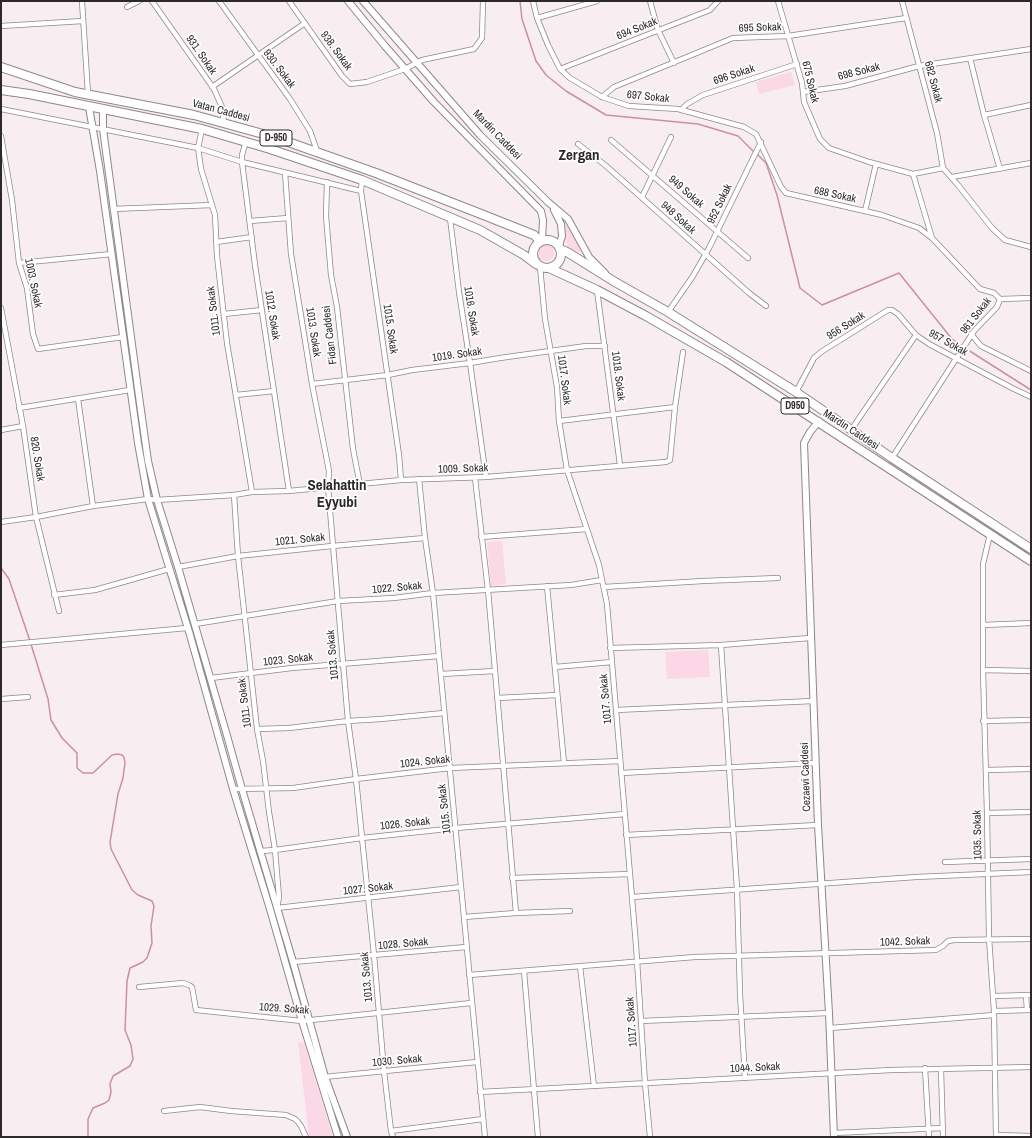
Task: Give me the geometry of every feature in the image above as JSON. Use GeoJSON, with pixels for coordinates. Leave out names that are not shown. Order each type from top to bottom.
{"type":"FeatureCollection","features":[{"type":"Feature","properties":{"kind":"highway","name":"Vatan Caddesi"},"geometry":{"type":"LineString","coordinates":[[1,67],[75,92],[194,115],[274,137],[376,173],[534,235],[541,241]]}},
{"type":"Feature","properties":{"kind":"highway","name":"Vatan Caddesi"},"geometry":{"type":"LineString","coordinates":[[1,90],[29,94],[202,129],[246,141],[362,180],[480,230],[524,255],[538,265]]}},
{"type":"Feature","properties":{"kind":"highway","name":"Mardin Caddesi"},"geometry":{"type":"LineString","coordinates":[[1031,549],[892,458],[796,392],[668,312],[559,248],[551,240],[541,241],[534,246],[532,256],[538,265],[549,268],[597,290],[726,362],[819,421],[1031,561]]}},
{"type":"Feature","properties":{"kind":"highway"},"geometry":{"type":"LineString","coordinates":[[549,268],[553,267],[560,260],[561,256],[559,248]]}},
{"type":"Feature","properties":{"kind":"street"},"geometry":{"type":"LineString","coordinates":[[82,1],[88,94]]}},
{"type":"Feature","properties":{"kind":"street"},"geometry":{"type":"LineString","coordinates":[[127,7],[139,1]]}},
{"type":"Feature","properties":{"kind":"street","name":"931. Sokak"},"geometry":{"type":"LineString","coordinates":[[152,1],[212,87],[222,107],[224,123]]}},
{"type":"Feature","properties":{"kind":"street","name":"930. Sokak"},"geometry":{"type":"LineString","coordinates":[[219,1],[290,98],[310,131],[317,152]]}},
{"type":"Feature","properties":{"kind":"street","name":"938. Sokak"},"geometry":{"type":"LineString","coordinates":[[289,1],[342,76],[350,84],[367,82],[405,69]]}},
{"type":"Feature","properties":{"kind":"street","name":"Mardin Caddesi"},"geometry":{"type":"LineString","coordinates":[[348,1],[405,69],[462,132],[526,195],[541,212],[543,220],[541,241]]}},
{"type":"Feature","properties":{"kind":"street","name":"Mardin Caddesi"},"geometry":{"type":"LineString","coordinates":[[363,1],[480,135],[548,202],[568,219],[589,257],[615,282]]}},
{"type":"Feature","properties":{"kind":"street"},"geometry":{"type":"LineString","coordinates":[[405,69],[422,60],[474,49],[482,38],[483,1]]}},
{"type":"Feature","properties":{"kind":"street","name":"697 Sokak"},"geometry":{"type":"LineString","coordinates":[[533,1],[537,18],[548,45],[560,69],[570,78],[602,97],[629,106],[662,107],[680,110],[744,127],[756,134],[761,142]]}},
{"type":"Feature","properties":{"kind":"street"},"geometry":{"type":"LineString","coordinates":[[537,18],[597,1]]}},
{"type":"Feature","properties":{"kind":"street"},"geometry":{"type":"LineString","coordinates":[[650,1],[658,30],[674,63]]}},
{"type":"Feature","properties":{"kind":"street","name":"694 Sokak"},"geometry":{"type":"LineString","coordinates":[[560,69],[710,10],[718,1]]}},
{"type":"Feature","properties":{"kind":"street","name":"675 Sokak"},"geometry":{"type":"LineString","coordinates":[[778,1],[802,83],[804,102],[820,139],[829,148],[876,164],[913,174]]}},
{"type":"Feature","properties":{"kind":"street","name":"682 Sokak"},"geometry":{"type":"LineString","coordinates":[[902,1],[938,133],[943,168]]}},
{"type":"Feature","properties":{"kind":"street","name":"695 Sokak"},"geometry":{"type":"LineString","coordinates":[[602,97],[614,87],[733,38],[788,36],[906,18]]}},
{"type":"Feature","properties":{"kind":"street"},"geometry":{"type":"LineString","coordinates":[[1,26],[83,21]]}},
{"type":"Feature","properties":{"kind":"street"},"geometry":{"type":"LineString","coordinates":[[212,87],[305,23]]}},
{"type":"Feature","properties":{"kind":"street","name":"698 Sokak"},"geometry":{"type":"LineString","coordinates":[[803,92],[844,86],[919,66],[1031,50]]}},
{"type":"Feature","properties":{"kind":"street"},"geometry":{"type":"LineString","coordinates":[[970,58],[984,115],[1000,169]]}},
{"type":"Feature","properties":{"kind":"street","name":"696 Sokak"},"geometry":{"type":"LineString","coordinates":[[680,110],[702,95],[797,64]]}},
{"type":"Feature","properties":{"kind":"street"},"geometry":{"type":"LineString","coordinates":[[984,115],[1031,105]]}},
{"type":"Feature","properties":{"kind":"street"},"geometry":{"type":"LineString","coordinates":[[89,107],[100,171],[130,390],[148,499],[302,1021],[322,1077],[347,1137]]}},
{"type":"Feature","properties":{"kind":"street"},"geometry":{"type":"LineString","coordinates":[[1,109],[198,148],[242,162],[361,191]]}},
{"type":"Feature","properties":{"kind":"street"},"geometry":{"type":"LineString","coordinates":[[103,109],[103,129],[113,209],[148,461],[157,500],[211,678],[293,962],[338,1137]]}},
{"type":"Feature","properties":{"kind":"street","name":"1011. Sokak"},"geometry":{"type":"LineString","coordinates":[[202,129],[198,148],[200,169],[216,215],[216,242],[227,344],[252,492]]}},
{"type":"Feature","properties":{"kind":"street","name":"1003. Sokak"},"geometry":{"type":"LineString","coordinates":[[1,136],[12,200],[19,263],[26,288],[33,334],[38,349],[123,337]]}},
{"type":"Feature","properties":{"kind":"street"},"geometry":{"type":"LineString","coordinates":[[642,197],[671,137]]}},
{"type":"Feature","properties":{"kind":"street","name":"949 Sokak"},"geometry":{"type":"LineString","coordinates":[[611,140],[748,258]]}},
{"type":"Feature","properties":{"kind":"street","name":"1012. Sokak"},"geometry":{"type":"LineString","coordinates":[[246,141],[242,155],[242,162],[289,491]]}},
{"type":"Feature","properties":{"kind":"street","name":"952 Sokak"},"geometry":{"type":"LineString","coordinates":[[668,312],[693,276],[761,142]]}},
{"type":"Feature","properties":{"kind":"street","name":"688 Sokak"},"geometry":{"type":"LineString","coordinates":[[761,142],[781,187],[786,193],[865,211],[919,228],[932,238]]}},
{"type":"Feature","properties":{"kind":"street","name":"948 Sokak"},"geometry":{"type":"LineString","coordinates":[[578,144],[642,197],[749,293],[766,306]]}},
{"type":"Feature","properties":{"kind":"street"},"geometry":{"type":"LineString","coordinates":[[952,178],[1031,163]]}},
{"type":"Feature","properties":{"kind":"street"},"geometry":{"type":"LineString","coordinates":[[865,211],[876,164]]}},
{"type":"Feature","properties":{"kind":"street"},"geometry":{"type":"LineString","coordinates":[[913,174],[943,168],[992,228],[1005,240],[1031,247]]}},
{"type":"Feature","properties":{"kind":"street","name":"1013. Sokak"},"geometry":{"type":"LineString","coordinates":[[285,173],[291,254],[312,384],[329,471],[328,487],[332,546],[348,721],[356,779],[384,1071],[394,1137]]}},
{"type":"Feature","properties":{"kind":"street","name":"961 Sokak"},"geometry":{"type":"LineString","coordinates":[[892,458],[970,336],[997,307],[1000,299],[994,293],[980,289],[932,238],[913,174]]}},
{"type":"Feature","properties":{"kind":"street","name":"1015. Sokak"},"geometry":{"type":"LineString","coordinates":[[362,180],[361,191],[388,375],[401,480]]}},
{"type":"Feature","properties":{"kind":"street","name":"Fidan Caddesi"},"geometry":{"type":"LineString","coordinates":[[327,182],[326,216],[332,275],[353,449],[360,485]]}},
{"type":"Feature","properties":{"kind":"street"},"geometry":{"type":"LineString","coordinates":[[548,202],[561,224],[562,236],[559,248]]}},
{"type":"Feature","properties":{"kind":"street"},"geometry":{"type":"LineString","coordinates":[[113,209],[212,205]]}},
{"type":"Feature","properties":{"kind":"street"},"geometry":{"type":"LineString","coordinates":[[250,221],[288,218]]}},
{"type":"Feature","properties":{"kind":"street","name":"1016. Sokak"},"geometry":{"type":"LineString","coordinates":[[450,218],[459,292],[486,477]]}},
{"type":"Feature","properties":{"kind":"street"},"geometry":{"type":"LineString","coordinates":[[216,242],[252,237]]}},
{"type":"Feature","properties":{"kind":"street"},"geometry":{"type":"LineString","coordinates":[[19,263],[112,254]]}},
{"type":"Feature","properties":{"kind":"street","name":"1017. Sokak"},"geometry":{"type":"LineString","coordinates":[[538,265],[545,319],[557,387],[559,421],[567,470],[599,564],[607,604],[632,896],[650,1137]]}},
{"type":"Feature","properties":{"kind":"street","name":"1018. Sokak"},"geometry":{"type":"LineString","coordinates":[[597,290],[620,466]]}},
{"type":"Feature","properties":{"kind":"street"},"geometry":{"type":"LineString","coordinates":[[1000,299],[1031,298]]}},
{"type":"Feature","properties":{"kind":"street","name":"820. Sokak"},"geometry":{"type":"LineString","coordinates":[[1,308],[23,426],[36,517],[58,611]]}},
{"type":"Feature","properties":{"kind":"street"},"geometry":{"type":"LineString","coordinates":[[224,314],[262,310]]}},
{"type":"Feature","properties":{"kind":"street","name":"956 Sokak"},"geometry":{"type":"LineString","coordinates":[[796,392],[814,358],[821,352],[888,310],[892,310],[898,314],[916,335]]}},
{"type":"Feature","properties":{"kind":"street","name":"957 Sokak"},"geometry":{"type":"LineString","coordinates":[[851,430],[916,335],[1031,397]]}},
{"type":"Feature","properties":{"kind":"street"},"geometry":{"type":"LineString","coordinates":[[970,336],[981,346],[1031,371]]}},
{"type":"Feature","properties":{"kind":"street"},"geometry":{"type":"LineString","coordinates":[[1,347],[7,345]]}},
{"type":"Feature","properties":{"kind":"street","name":"1019. Sokak"},"geometry":{"type":"LineString","coordinates":[[312,384],[388,375],[412,370],[586,346],[605,346]]}},
{"type":"Feature","properties":{"kind":"street","name":"1009. Sokak"},"geometry":{"type":"LineString","coordinates":[[1,522],[93,506],[148,499],[157,500],[234,495],[252,492],[289,491],[401,480],[475,478],[666,462],[670,460],[682,352]]}},
{"type":"Feature","properties":{"kind":"street"},"geometry":{"type":"LineString","coordinates":[[19,408],[130,390]]}},
{"type":"Feature","properties":{"kind":"street"},"geometry":{"type":"LineString","coordinates":[[236,395],[274,390]]}},
{"type":"Feature","properties":{"kind":"street"},"geometry":{"type":"LineString","coordinates":[[78,398],[93,506]]}},
{"type":"Feature","properties":{"kind":"street"},"geometry":{"type":"LineString","coordinates":[[559,421],[675,407]]}},
{"type":"Feature","properties":{"kind":"street","name":"Cezaevi Caddesi"},"geometry":{"type":"LineString","coordinates":[[819,421],[810,432],[804,443],[815,763],[830,1028],[834,1135]]}},
{"type":"Feature","properties":{"kind":"street"},"geometry":{"type":"LineString","coordinates":[[1,430],[23,426]]}},
{"type":"Feature","properties":{"kind":"street"},"geometry":{"type":"LineString","coordinates":[[475,478],[488,590],[502,766],[516,912]]}},
{"type":"Feature","properties":{"kind":"street","name":"1015. Sokak"},"geometry":{"type":"LineString","coordinates":[[419,479],[440,656],[471,1003],[485,1137]]}},
{"type":"Feature","properties":{"kind":"street","name":"1011. Sokak"},"geometry":{"type":"LineString","coordinates":[[234,495],[238,556],[257,729],[275,850],[279,896],[277,908]]}},
{"type":"Feature","properties":{"kind":"street"},"geometry":{"type":"LineString","coordinates":[[482,537],[587,529]]}},
{"type":"Feature","properties":{"kind":"street","name":"1035. Sokak"},"geometry":{"type":"LineString","coordinates":[[990,534],[983,564],[983,721],[986,770],[989,938],[994,1013],[996,1136]]}},
{"type":"Feature","properties":{"kind":"street","name":"1021. Sokak"},"geometry":{"type":"LineString","coordinates":[[178,567],[238,556],[425,538]]}},
{"type":"Feature","properties":{"kind":"street"},"geometry":{"type":"LineString","coordinates":[[54,595],[95,590],[169,569]]}},
{"type":"Feature","properties":{"kind":"street"},"geometry":{"type":"LineString","coordinates":[[604,587],[703,580],[778,578]]}},
{"type":"Feature","properties":{"kind":"street","name":"1022. Sokak"},"geometry":{"type":"LineString","coordinates":[[195,624],[338,601],[394,598],[433,593],[571,585],[602,580]]}},
{"type":"Feature","properties":{"kind":"street"},"geometry":{"type":"LineString","coordinates":[[547,586],[564,763]]}},
{"type":"Feature","properties":{"kind":"street"},"geometry":{"type":"LineString","coordinates":[[983,625],[1031,623]]}},
{"type":"Feature","properties":{"kind":"street"},"geometry":{"type":"LineString","coordinates":[[1,645],[187,628]]}},
{"type":"Feature","properties":{"kind":"street"},"geometry":{"type":"LineString","coordinates":[[610,648],[721,645],[810,638]]}},
{"type":"Feature","properties":{"kind":"street"},"geometry":{"type":"LineString","coordinates":[[721,645],[736,890],[745,1078]]}},
{"type":"Feature","properties":{"kind":"street","name":"1023. Sokak"},"geometry":{"type":"LineString","coordinates":[[211,678],[343,664],[440,656]]}},
{"type":"Feature","properties":{"kind":"street"},"geometry":{"type":"LineString","coordinates":[[555,667],[612,662]]}},
{"type":"Feature","properties":{"kind":"street"},"geometry":{"type":"LineString","coordinates":[[983,670],[1031,671]]}},
{"type":"Feature","properties":{"kind":"street"},"geometry":{"type":"LineString","coordinates":[[441,674],[495,671]]}},
{"type":"Feature","properties":{"kind":"street"},"geometry":{"type":"LineString","coordinates":[[497,698],[558,695]]}},
{"type":"Feature","properties":{"kind":"street"},"geometry":{"type":"LineString","coordinates":[[1,699],[28,697]]}},
{"type":"Feature","properties":{"kind":"street"},"geometry":{"type":"LineString","coordinates":[[616,710],[813,702]]}},
{"type":"Feature","properties":{"kind":"street"},"geometry":{"type":"LineString","coordinates":[[257,729],[289,728],[348,721],[444,713]]}},
{"type":"Feature","properties":{"kind":"street"},"geometry":{"type":"LineString","coordinates":[[983,721],[1031,720]]}},
{"type":"Feature","properties":{"kind":"street","name":"1024. Sokak"},"geometry":{"type":"LineString","coordinates":[[233,789],[293,788],[450,768],[620,761]]}},
{"type":"Feature","properties":{"kind":"street"},"geometry":{"type":"LineString","coordinates":[[621,773],[815,763]]}},
{"type":"Feature","properties":{"kind":"street"},"geometry":{"type":"LineString","coordinates":[[986,770],[1031,769]]}},
{"type":"Feature","properties":{"kind":"street"},"geometry":{"type":"LineString","coordinates":[[987,813],[1031,812]]}},
{"type":"Feature","properties":{"kind":"street","name":"1026. Sokak"},"geometry":{"type":"LineString","coordinates":[[260,851],[456,828],[625,814]]}},
{"type":"Feature","properties":{"kind":"street"},"geometry":{"type":"LineString","coordinates":[[626,835],[818,825]]}},
{"type":"Feature","properties":{"kind":"street"},"geometry":{"type":"LineString","coordinates":[[944,862],[1031,859]]}},
{"type":"Feature","properties":{"kind":"street"},"geometry":{"type":"LineString","coordinates":[[632,896],[988,873],[1031,872]]}},
{"type":"Feature","properties":{"kind":"street"},"geometry":{"type":"LineString","coordinates":[[512,878],[630,874]]}},
{"type":"Feature","properties":{"kind":"street","name":"1027. Sokak"},"geometry":{"type":"LineString","coordinates":[[277,908],[461,887]]}},
{"type":"Feature","properties":{"kind":"street"},"geometry":{"type":"LineString","coordinates":[[464,917],[516,912],[570,911]]}},
{"type":"Feature","properties":{"kind":"street","name":"1042. Sokak"},"geometry":{"type":"LineString","coordinates":[[469,975],[695,957],[936,950],[948,941],[989,938],[1031,939]]}},
{"type":"Feature","properties":{"kind":"street","name":"1028. Sokak"},"geometry":{"type":"LineString","coordinates":[[293,962],[466,947]]}},
{"type":"Feature","properties":{"kind":"street"},"geometry":{"type":"LineString","coordinates":[[580,966],[594,1086]]}},
{"type":"Feature","properties":{"kind":"street"},"geometry":{"type":"LineString","coordinates":[[524,971],[538,1137]]}},
{"type":"Feature","properties":{"kind":"street","name":"1029. Sokak"},"geometry":{"type":"LineString","coordinates":[[139,987],[183,984],[189,985],[192,987],[196,1010],[302,1021],[471,1003]]}},
{"type":"Feature","properties":{"kind":"street"},"geometry":{"type":"LineString","coordinates":[[830,1028],[1029,1010],[1028,995],[993,996]]}},
{"type":"Feature","properties":{"kind":"street"},"geometry":{"type":"LineString","coordinates":[[641,1021],[829,1013]]}},
{"type":"Feature","properties":{"kind":"street","name":"1030. Sokak"},"geometry":{"type":"LineString","coordinates":[[322,1077],[477,1062]]}},
{"type":"Feature","properties":{"kind":"street","name":"1044. Sokak"},"geometry":{"type":"LineString","coordinates":[[480,1092],[925,1068],[1031,1067]]}},
{"type":"Feature","properties":{"kind":"street"},"geometry":{"type":"LineString","coordinates":[[925,1068],[929,1137]]}},
{"type":"Feature","properties":{"kind":"street"},"geometry":{"type":"LineString","coordinates":[[941,1068],[943,1137]]}},
{"type":"Feature","properties":{"kind":"street"},"geometry":{"type":"LineString","coordinates":[[164,1111],[200,1107],[286,1115],[298,1122],[306,1137]]}},
{"type":"Feature","properties":{"kind":"street"},"geometry":{"type":"LineString","coordinates":[[392,1131],[483,1119]]}},
{"type":"Feature","properties":{"kind":"street"},"geometry":{"type":"LineString","coordinates":[[834,1135],[943,1128]]}},
{"type":"Feature","properties":{"kind":"street"},"geometry":{"type":"LineString","coordinates":[[996,1136],[1031,1136]]}},
{"type":"Feature","properties":{"kind":"shaded area"},"geometry":{"type":"Polygon","coordinates":[[[791,72],[795,85],[759,94],[756,82],[791,72]]]}},
{"type":"Feature","properties":{"kind":"shaded area"},"geometry":{"type":"Polygon","coordinates":[[[565,224],[578,242],[581,253],[567,247],[565,224]]]}},
{"type":"Feature","properties":{"kind":"shaded area"},"geometry":{"type":"Polygon","coordinates":[[[543,245],[549,245],[554,250],[552,259],[549,261],[543,261],[538,256],[538,250],[543,245]]]}},
{"type":"Feature","properties":{"kind":"shaded area"},"geometry":{"type":"Polygon","coordinates":[[[502,541],[506,584],[491,586],[487,542],[502,541]]]}},
{"type":"Feature","properties":{"kind":"shaded area"},"geometry":{"type":"Polygon","coordinates":[[[708,650],[710,677],[667,679],[665,652],[708,650]]]}},
{"type":"Feature","properties":{"kind":"shaded area"},"geometry":{"type":"Polygon","coordinates":[[[298,1042],[304,1043],[333,1137],[309,1137],[298,1042]]]}},
{"type":"Feature","properties":{"kind":"waterway"},"geometry":{"type":"LineString","coordinates":[[520,1],[522,19],[536,61],[546,75],[566,91],[606,115],[698,124],[738,136],[754,152]]}},
{"type":"Feature","properties":{"kind":"waterway"},"geometry":{"type":"LineString","coordinates":[[757,154],[766,163],[777,195],[800,288],[822,305],[899,273],[952,339],[962,346]]}},
{"type":"Feature","properties":{"kind":"waterway"},"geometry":{"type":"LineString","coordinates":[[965,348],[1031,390]]}},
{"type":"Feature","properties":{"kind":"waterway"},"geometry":{"type":"LineString","coordinates":[[1,568],[9,579],[30,641],[48,699],[51,720],[62,738],[77,753],[77,768],[83,773],[93,773],[112,755],[118,754],[124,757],[125,763],[123,778],[118,794],[110,842],[111,849],[132,890],[138,895],[152,901],[154,906],[151,926],[152,943],[147,958],[143,962],[130,968],[127,981],[125,1030],[131,1045],[133,1059],[130,1066],[113,1076],[110,1084],[111,1092],[109,1100],[93,1108],[88,1119],[88,1137]]}},
{"type":"Feature","properties":{"kind":"district","name":"Zergan"},"geometry":{"type":"Point","coordinates":[579,156]}},
{"type":"Feature","properties":{"kind":"district","name":"Selahattin Eyyubi"},"geometry":{"type":"Point","coordinates":[337,494]}}]}
